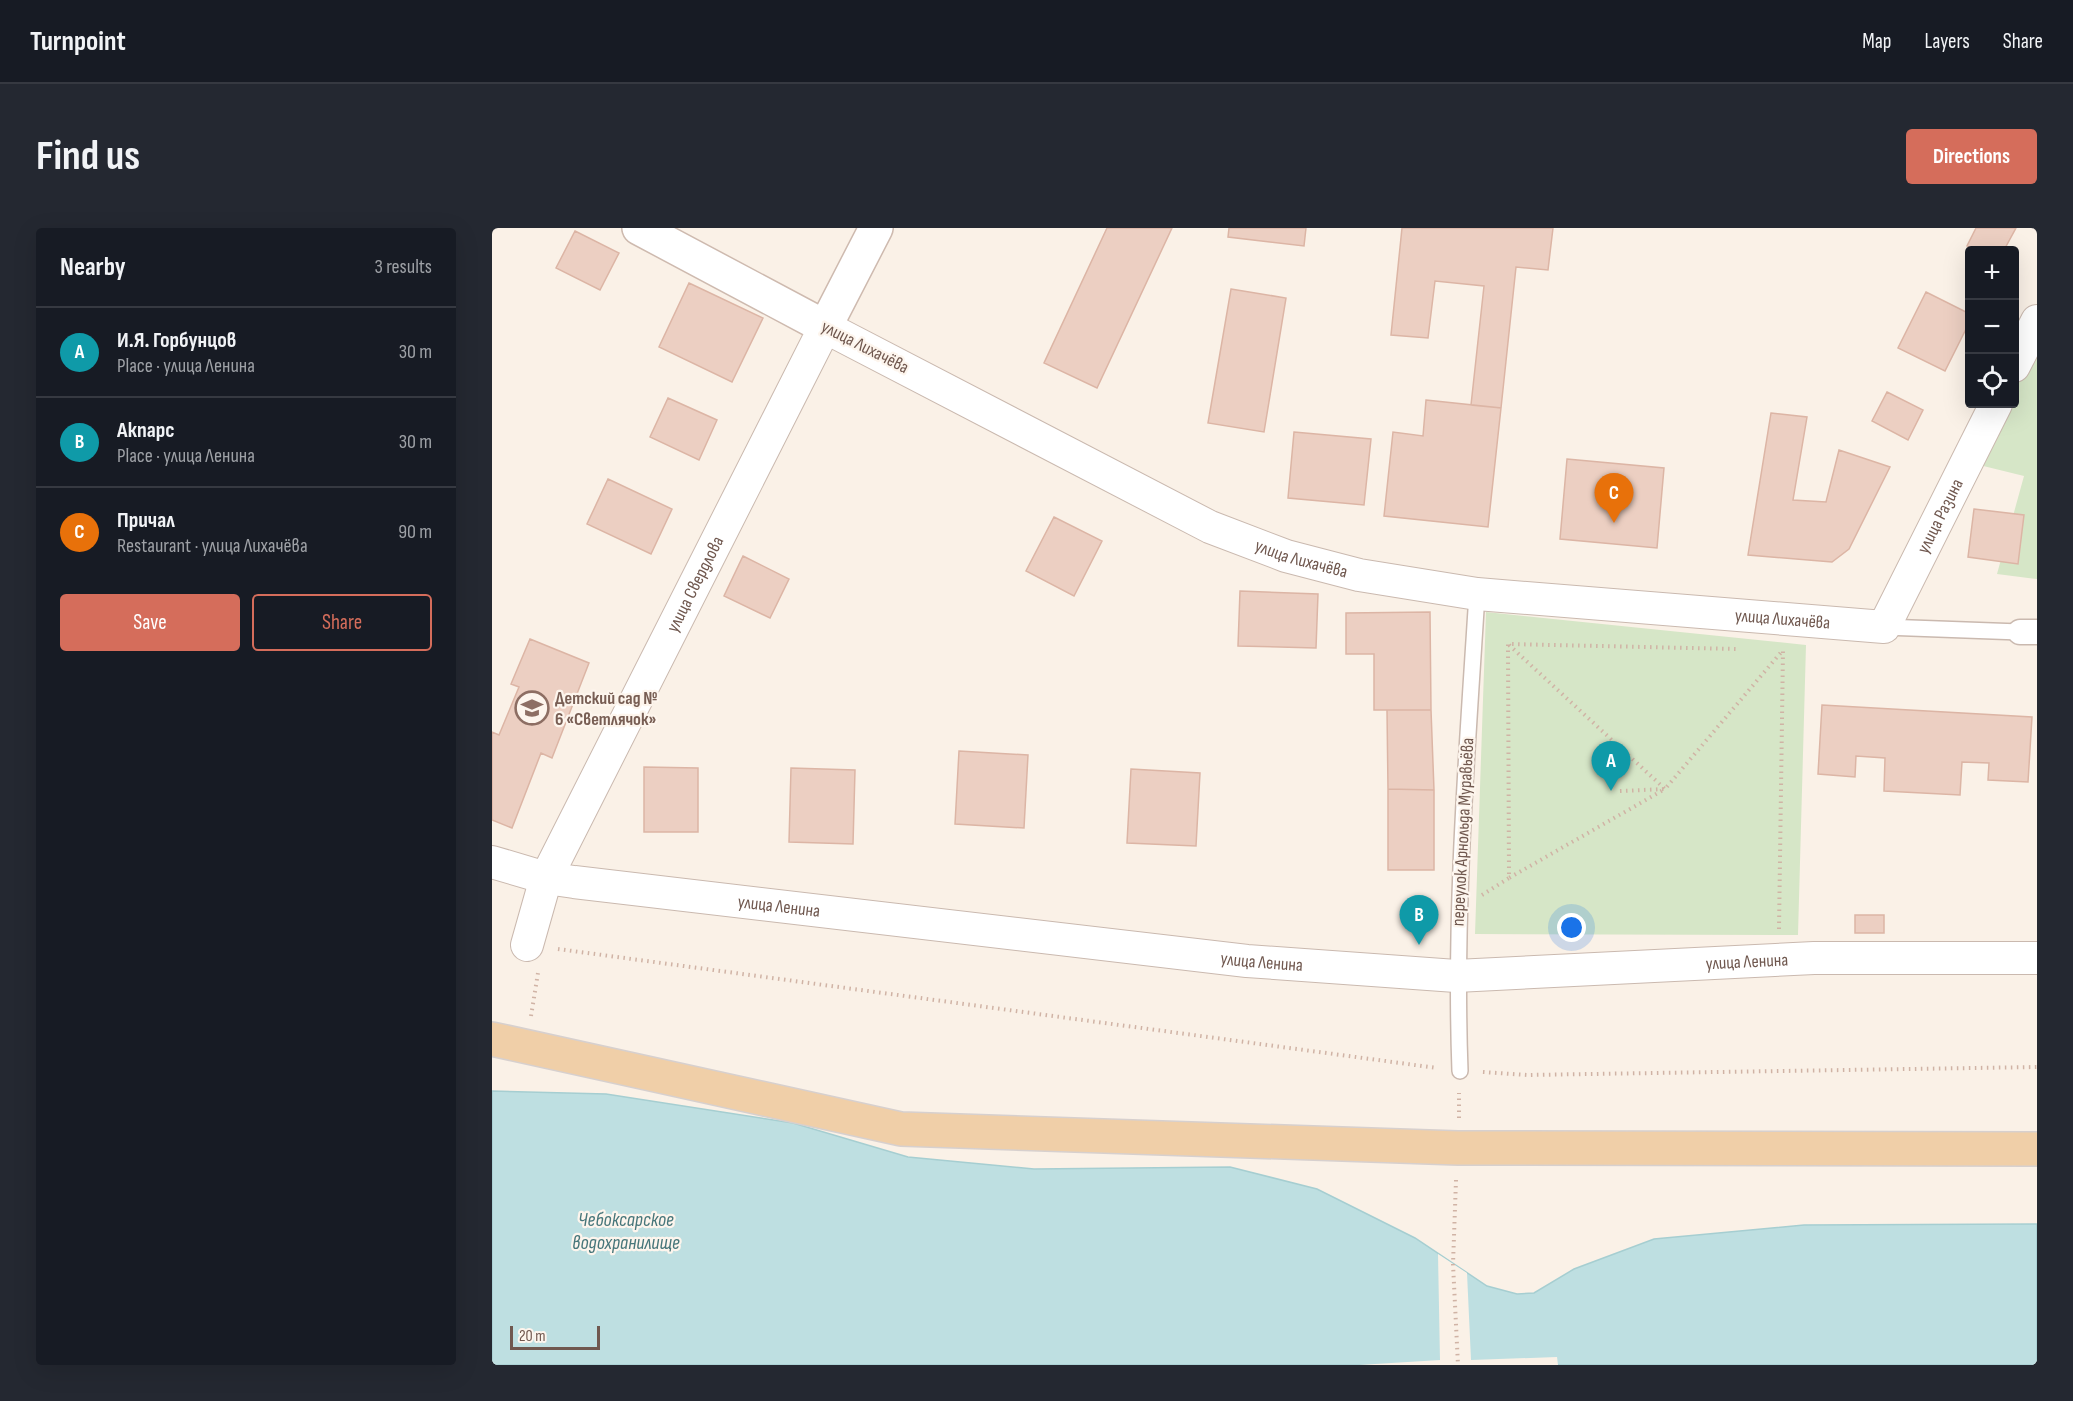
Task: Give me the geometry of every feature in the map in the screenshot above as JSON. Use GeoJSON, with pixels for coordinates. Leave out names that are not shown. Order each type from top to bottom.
{"type":"FeatureCollection","features":[{"type":"Feature","properties":{"kind":"main road","name":"улица Лихачёва"},"geometry":{"type":"LineString","coordinates":[[639,228],[825,327]]}},
{"type":"Feature","properties":{"kind":"main road","name":"улица Свердлова"},"geometry":{"type":"LineString","coordinates":[[825,327],[876,228]]}},
{"type":"Feature","properties":{"kind":"main road"},"geometry":{"type":"LineString","coordinates":[[492,1039],[901,1130],[1458,1148],[2037,1149]]}},
{"type":"Feature","properties":{"kind":"street"},"geometry":{"type":"LineString","coordinates":[[2019,356],[2037,321]]}},
{"type":"Feature","properties":{"kind":"street","name":"улица Лихачёва"},"geometry":{"type":"LineString","coordinates":[[825,327],[1210,527],[1286,556],[1359,575],[1477,594],[1884,627]]}},
{"type":"Feature","properties":{"kind":"street","name":"улица Свердлова"},"geometry":{"type":"LineString","coordinates":[[534,946],[546,878],[825,327]]}},
{"type":"Feature","properties":{"kind":"street","name":"улица Разина"},"geometry":{"type":"LineString","coordinates":[[1884,627],[1994,408]]}},
{"type":"Feature","properties":{"kind":"street","name":"улица Ленина"},"geometry":{"type":"LineString","coordinates":[[492,862],[546,878],[1247,961],[1456,976],[1778,960],[2037,958]]}},
{"type":"Feature","properties":{"kind":"lane","name":"переулок Арнольда Муравьёва"},"geometry":{"type":"LineString","coordinates":[[1460,1071],[1456,976],[1457,910],[1477,594]]}},
{"type":"Feature","properties":{"kind":"lane","name":"улица Лихачёва"},"geometry":{"type":"LineString","coordinates":[[1884,627],[2029,632]]}},
{"type":"Feature","properties":{"kind":"path"},"geometry":{"type":"LineString","coordinates":[[1508,644],[1509,878]]}},
{"type":"Feature","properties":{"kind":"path"},"geometry":{"type":"LineString","coordinates":[[1508,644],[1748,649]]}},
{"type":"Feature","properties":{"kind":"path"},"geometry":{"type":"LineString","coordinates":[[1508,644],[1665,789]]}},
{"type":"Feature","properties":{"kind":"path"},"geometry":{"type":"LineString","coordinates":[[1772,650],[1784,650]]}},
{"type":"Feature","properties":{"kind":"path"},"geometry":{"type":"LineString","coordinates":[[1457,910],[1665,789],[1784,650]]}},
{"type":"Feature","properties":{"kind":"path"},"geometry":{"type":"LineString","coordinates":[[1778,960],[1784,650]]}},
{"type":"Feature","properties":{"kind":"path"},"geometry":{"type":"LineString","coordinates":[[1620,791],[1665,789]]}},
{"type":"Feature","properties":{"kind":"path"},"geometry":{"type":"LineString","coordinates":[[527,1046],[534,946],[1460,1071],[1527,1075],[2037,1067]]}},
{"type":"Feature","properties":{"kind":"path"},"geometry":{"type":"LineString","coordinates":[[1458,1148],[1453,1264],[1458,1365]]}},
{"type":"Feature","properties":{"kind":"green space"},"geometry":{"type":"Polygon","coordinates":[[[2037,326],[2037,579],[1997,574],[2024,476],[1963,461],[1992,408],[2019,408],[2019,360],[2037,326]]]}},
{"type":"Feature","properties":{"kind":"green space"},"geometry":{"type":"Polygon","coordinates":[[[1486,612],[1806,645],[1798,935],[1475,934],[1486,612]]]}},
{"type":"Feature","properties":{"kind":"water","name":"Чебоксарское водохранилище"},"geometry":{"type":"Polygon","coordinates":[[[492,1091],[606,1094],[793,1123],[908,1157],[1034,1169],[1230,1167],[1317,1189],[1415,1238],[1487,1286],[1517,1294],[1534,1293],[1574,1269],[1654,1239],[1804,1225],[2037,1224],[2037,1365],[492,1365],[492,1091]]]}},
{"type":"Feature","properties":{"kind":"pier"},"geometry":{"type":"Polygon","coordinates":[[[1438,1254],[1467,1273],[1471,1360],[1557,1357],[1558,1365],[1359,1365],[1440,1360],[1438,1254]]]}},
{"type":"Feature","properties":{"kind":"building"},"geometry":{"type":"Polygon","coordinates":[[[1107,228],[1172,228],[1097,388],[1044,363],[1107,228]]]}},
{"type":"Feature","properties":{"kind":"building"},"geometry":{"type":"Polygon","coordinates":[[[1229,228],[1306,228],[1304,246],[1228,237],[1229,228]]]}},
{"type":"Feature","properties":{"kind":"building"},"geometry":{"type":"Polygon","coordinates":[[[1402,228],[1553,228],[1548,270],[1516,267],[1501,408],[1471,405],[1484,286],[1435,281],[1428,338],[1391,335],[1402,228]]]}},
{"type":"Feature","properties":{"kind":"building"},"geometry":{"type":"Polygon","coordinates":[[[1976,228],[2016,228],[2006,246],[1967,246],[1976,228]]]}},
{"type":"Feature","properties":{"kind":"building"},"geometry":{"type":"Polygon","coordinates":[[[575,231],[619,253],[600,290],[556,268],[575,231]]]}},
{"type":"Feature","properties":{"kind":"building"},"geometry":{"type":"Polygon","coordinates":[[[689,283],[763,318],[732,382],[659,347],[689,283]]]}},
{"type":"Feature","properties":{"kind":"building"},"geometry":{"type":"Polygon","coordinates":[[[1231,289],[1286,298],[1264,432],[1208,423],[1231,289]]]}},
{"type":"Feature","properties":{"kind":"building"},"geometry":{"type":"Polygon","coordinates":[[[1926,292],[1965,312],[1965,331],[1945,371],[1898,348],[1926,292]]]}},
{"type":"Feature","properties":{"kind":"building"},"geometry":{"type":"Polygon","coordinates":[[[1887,392],[1923,410],[1908,440],[1872,421],[1887,392]]]}},
{"type":"Feature","properties":{"kind":"building"},"geometry":{"type":"Polygon","coordinates":[[[668,398],[717,420],[699,460],[650,437],[668,398]]]}},
{"type":"Feature","properties":{"kind":"building"},"geometry":{"type":"Polygon","coordinates":[[[1426,400],[1501,408],[1488,527],[1384,516],[1393,432],[1423,436],[1426,400]]]}},
{"type":"Feature","properties":{"kind":"building"},"geometry":{"type":"Polygon","coordinates":[[[1771,413],[1807,417],[1793,500],[1826,502],[1839,450],[1890,467],[1849,549],[1832,562],[1748,555],[1771,413]]]}},
{"type":"Feature","properties":{"kind":"building"},"geometry":{"type":"Polygon","coordinates":[[[1294,432],[1371,439],[1364,505],[1288,498],[1294,432]]]}},
{"type":"Feature","properties":{"kind":"building"},"geometry":{"type":"Polygon","coordinates":[[[1567,459],[1664,468],[1657,548],[1560,539],[1567,459]]]}},
{"type":"Feature","properties":{"kind":"building"},"geometry":{"type":"Polygon","coordinates":[[[608,479],[672,509],[651,554],[587,524],[608,479]]]}},
{"type":"Feature","properties":{"kind":"building"},"geometry":{"type":"Polygon","coordinates":[[[1974,509],[2024,515],[2018,564],[1968,557],[1974,509]]]}},
{"type":"Feature","properties":{"kind":"building"},"geometry":{"type":"Polygon","coordinates":[[[1054,517],[1102,541],[1074,596],[1026,571],[1054,517]]]}},
{"type":"Feature","properties":{"kind":"building"},"geometry":{"type":"Polygon","coordinates":[[[743,556],[789,579],[770,618],[724,596],[743,556]]]}},
{"type":"Feature","properties":{"kind":"building"},"geometry":{"type":"Polygon","coordinates":[[[1240,591],[1318,594],[1316,648],[1238,646],[1240,591]]]}},
{"type":"Feature","properties":{"kind":"building"},"geometry":{"type":"Polygon","coordinates":[[[1430,612],[1431,710],[1374,710],[1374,654],[1346,654],[1346,613],[1430,612]]]}},
{"type":"Feature","properties":{"kind":"building"},"geometry":{"type":"Polygon","coordinates":[[[530,639],[589,663],[552,758],[541,753],[512,828],[492,820],[492,732],[499,735],[519,687],[511,684],[530,639]]]}},
{"type":"Feature","properties":{"kind":"building"},"geometry":{"type":"Polygon","coordinates":[[[530,639],[589,663],[552,758],[541,753],[512,828],[492,820],[492,732],[499,735],[519,687],[511,684],[530,639]]]}},
{"type":"Feature","properties":{"kind":"building"},"geometry":{"type":"Polygon","coordinates":[[[1822,705],[2032,717],[2028,782],[1988,780],[1989,763],[1962,762],[1960,795],[1884,791],[1885,758],[1856,756],[1855,777],[1818,774],[1822,705]]]}},
{"type":"Feature","properties":{"kind":"building"},"geometry":{"type":"Polygon","coordinates":[[[1387,710],[1431,710],[1434,790],[1388,789],[1387,710]]]}},
{"type":"Feature","properties":{"kind":"building"},"geometry":{"type":"Polygon","coordinates":[[[959,751],[1028,755],[1024,828],[955,824],[959,751]]]}},
{"type":"Feature","properties":{"kind":"building"},"geometry":{"type":"Polygon","coordinates":[[[644,767],[698,768],[698,832],[644,832],[644,767]]]}},
{"type":"Feature","properties":{"kind":"building"},"geometry":{"type":"Polygon","coordinates":[[[791,768],[855,770],[853,844],[789,842],[791,768]]]}},
{"type":"Feature","properties":{"kind":"building"},"geometry":{"type":"Polygon","coordinates":[[[1131,769],[1200,773],[1196,846],[1127,843],[1131,769]]]}},
{"type":"Feature","properties":{"kind":"building"},"geometry":{"type":"Polygon","coordinates":[[[1388,789],[1434,790],[1434,870],[1388,870],[1388,789]]]}},
{"type":"Feature","properties":{"kind":"building"},"geometry":{"type":"Polygon","coordinates":[[[1855,915],[1884,915],[1884,933],[1855,933],[1855,915]]]}},
{"type":"Feature","properties":{"kind":"place","name":"Причал"},"geometry":{"type":"Point","coordinates":[1614,523]}},
{"type":"Feature","properties":{"kind":"place","name":"Детский сад № 6 «Светлячок»"},"geometry":{"type":"Point","coordinates":[532,708]}},
{"type":"Feature","properties":{"kind":"place","name":"И.Я. Горбунцов"},"geometry":{"type":"Point","coordinates":[1611,791]}},
{"type":"Feature","properties":{"kind":"place","name":"Акпарс"},"geometry":{"type":"Point","coordinates":[1419,945]}}]}
